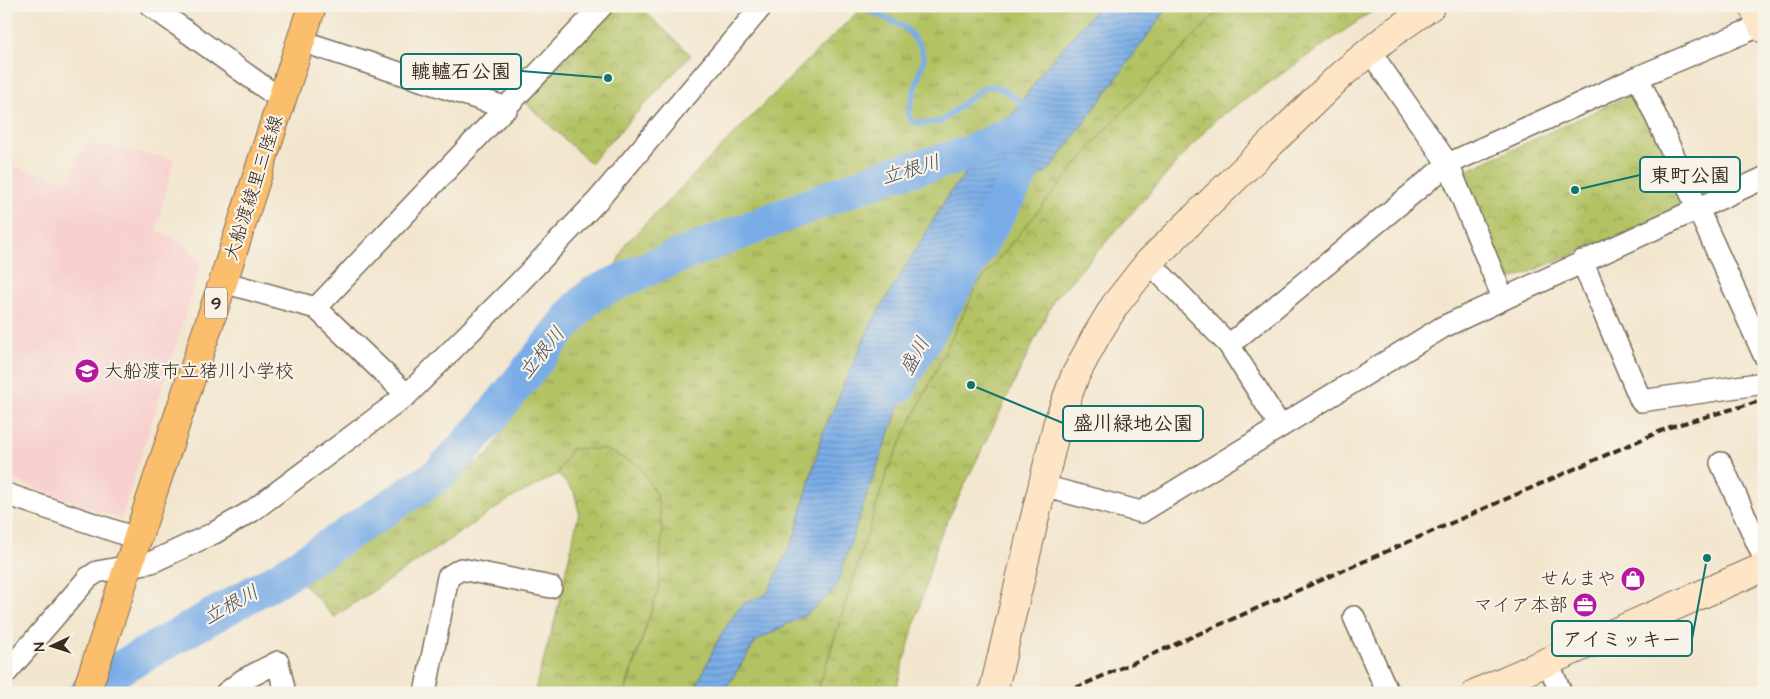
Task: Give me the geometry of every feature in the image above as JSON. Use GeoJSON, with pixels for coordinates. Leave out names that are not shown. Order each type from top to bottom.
{"type":"FeatureCollection","features":[{"type":"Feature","properties":{"kind":"main road","name":"大船渡綾里三陸線"},"geometry":{"type":"LineString","coordinates":[[86,693],[223,282],[312,6]]}},
{"type":"Feature","properties":{"kind":"street"},"geometry":{"type":"LineString","coordinates":[[151,6],[282,100]]}},
{"type":"Feature","properties":{"kind":"street"},"geometry":{"type":"LineString","coordinates":[[316,308],[602,6]]}},
{"type":"Feature","properties":{"kind":"street"},"geometry":{"type":"LineString","coordinates":[[6,673],[88,578],[97,572],[152,562],[214,533],[252,511],[406,395],[519,283],[598,200],[762,6]]}},
{"type":"Feature","properties":{"kind":"street"},"geometry":{"type":"LineString","coordinates":[[993,693],[1057,425],[1075,376],[1115,305],[1149,262],[1334,80],[1369,50],[1431,6]]}},
{"type":"Feature","properties":{"kind":"street"},"geometry":{"type":"LineString","coordinates":[[1229,345],[1448,164],[1761,21]]}},
{"type":"Feature","properties":{"kind":"street"},"geometry":{"type":"LineString","coordinates":[[301,41],[506,108]]}},
{"type":"Feature","properties":{"kind":"street"},"geometry":{"type":"LineString","coordinates":[[1369,50],[1448,164],[1503,298]]}},
{"type":"Feature","properties":{"kind":"street"},"geometry":{"type":"LineString","coordinates":[[1638,77],[1764,355]]}},
{"type":"Feature","properties":{"kind":"street"},"geometry":{"type":"LineString","coordinates":[[1043,486],[1141,512],[1443,326],[1764,178]]}},
{"type":"Feature","properties":{"kind":"street"},"geometry":{"type":"LineString","coordinates":[[1149,262],[1229,345],[1280,426]]}},
{"type":"Feature","properties":{"kind":"street"},"geometry":{"type":"LineString","coordinates":[[1582,262],[1641,401],[1764,383]]}},
{"type":"Feature","properties":{"kind":"street"},"geometry":{"type":"LineString","coordinates":[[223,282],[316,308],[406,395]]}},
{"type":"Feature","properties":{"kind":"street"},"geometry":{"type":"LineString","coordinates":[[1720,463],[1764,558]]}},
{"type":"Feature","properties":{"kind":"street"},"geometry":{"type":"LineString","coordinates":[[6,494],[138,539]]}},
{"type":"Feature","properties":{"kind":"street"},"geometry":{"type":"LineString","coordinates":[[1476,693],[1547,660],[1764,568]]}},
{"type":"Feature","properties":{"kind":"street"},"geometry":{"type":"LineString","coordinates":[[425,693],[448,577],[461,569],[551,587]]}},
{"type":"Feature","properties":{"kind":"street"},"geometry":{"type":"LineString","coordinates":[[1354,616],[1388,693]]}},
{"type":"Feature","properties":{"kind":"street"},"geometry":{"type":"LineString","coordinates":[[1547,660],[1561,693]]}},
{"type":"Feature","properties":{"kind":"street"},"geometry":{"type":"LineString","coordinates":[[226,693],[243,680],[278,662],[285,693]]}},
{"type":"Feature","properties":{"kind":"shaded area","name":"大船渡市立猪川小学校"},"geometry":{"type":"Polygon","coordinates":[[[84,142],[174,159],[156,230],[186,244],[201,265],[121,519],[6,477],[6,165],[70,181],[84,142]]]}},
{"type":"Feature","properties":{"kind":"green space"},"geometry":{"type":"Polygon","coordinates":[[[615,6],[639,6],[691,55],[590,163],[525,102],[615,6]]]}},
{"type":"Feature","properties":{"kind":"green space"},"geometry":{"type":"Polygon","coordinates":[[[864,6],[1099,6],[1045,68],[999,134],[950,192],[870,326],[822,435],[795,535],[767,594],[721,634],[693,693],[625,693],[659,587],[571,449],[558,474],[510,499],[334,617],[297,577],[489,454],[527,390],[600,299],[626,243],[864,6]]]}},
{"type":"Feature","properties":{"kind":"green space"},"geometry":{"type":"Polygon","coordinates":[[[1169,6],[1224,6],[1217,12],[888,469],[817,693],[723,693],[756,641],[807,614],[836,588],[864,502],[932,317],[958,261],[1020,191],[1051,168],[1169,6]]]}},
{"type":"Feature","properties":{"kind":"green space"},"geometry":{"type":"Polygon","coordinates":[[[1224,6],[1380,6],[1215,120],[1054,300],[939,538],[895,693],[817,693],[888,469],[978,284],[1100,136],[1224,6]]]}},
{"type":"Feature","properties":{"kind":"green space"},"geometry":{"type":"Polygon","coordinates":[[[1639,91],[1690,207],[1510,280],[1459,174],[1639,91]]]}},
{"type":"Feature","properties":{"kind":"green space"},"geometry":{"type":"Polygon","coordinates":[[[571,449],[604,449],[640,466],[657,496],[662,529],[659,587],[624,693],[534,693],[556,616],[579,512],[574,492],[558,474],[571,449]]]}},
{"type":"Feature","properties":{"kind":"water"},"geometry":{"type":"Polygon","coordinates":[[[1099,6],[1169,6],[1051,168],[1020,191],[958,261],[932,317],[864,502],[836,588],[807,614],[756,641],[723,693],[693,693],[721,634],[742,604],[767,594],[795,535],[822,435],[870,326],[950,192],[999,134],[1045,68],[1099,6]]]}},
{"type":"Feature","properties":{"kind":"waterway"},"geometry":{"type":"LineString","coordinates":[[860,6],[906,28],[920,46],[924,58],[908,114],[912,121],[920,124],[940,122],[983,88],[994,86],[1027,106]]}},
{"type":"Feature","properties":{"kind":"waterway","name":"立根川"},"geometry":{"type":"LineString","coordinates":[[87,693],[120,668],[280,578],[438,475],[482,428],[578,308],[593,294],[656,265],[888,175],[961,156],[1035,124]]}},
{"type":"Feature","properties":{"kind":"waterway","name":"盛川"},"geometry":{"type":"LineString","coordinates":[[899,386],[904,374],[1019,178]]}},
{"type":"Feature","properties":{"kind":"railway"},"geometry":{"type":"LineString","coordinates":[[1064,693],[1670,427],[1764,400]]}},
{"type":"Feature","properties":{"kind":"place","name":"轆轤石公園"},"geometry":{"type":"Point","coordinates":[608,78]}},
{"type":"Feature","properties":{"kind":"place","name":"東町公園"},"geometry":{"type":"Point","coordinates":[1575,190]}},
{"type":"Feature","properties":{"kind":"place","name":"大船渡市立猪川小学校"},"geometry":{"type":"Point","coordinates":[87,371]}},
{"type":"Feature","properties":{"kind":"place","name":"盛川緑地公園"},"geometry":{"type":"Point","coordinates":[971,385]}},
{"type":"Feature","properties":{"kind":"place","name":"アイミッキー"},"geometry":{"type":"Point","coordinates":[1707,558]}},
{"type":"Feature","properties":{"kind":"place","name":"せんまや"},"geometry":{"type":"Point","coordinates":[1633,579]}},
{"type":"Feature","properties":{"kind":"place","name":"マイア本部"},"geometry":{"type":"Point","coordinates":[1585,605]}}]}
